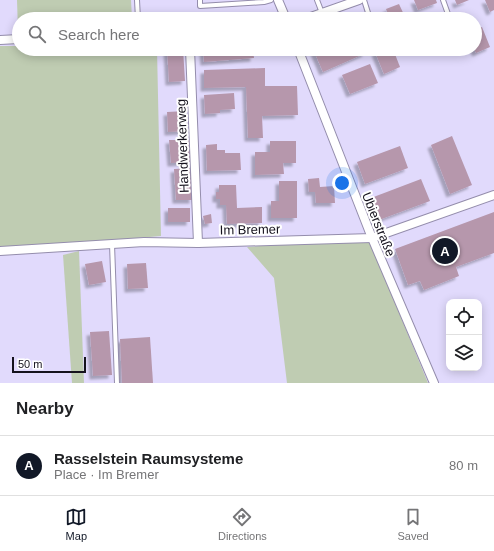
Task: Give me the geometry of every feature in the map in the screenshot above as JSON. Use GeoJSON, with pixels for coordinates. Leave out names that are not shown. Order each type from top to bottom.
{"type":"FeatureCollection","features":[{"type":"Feature","properties":{"kind":"street"},"geometry":{"type":"LineString","coordinates":[[278,0],[283,12]]}},
{"type":"Feature","properties":{"kind":"street"},"geometry":{"type":"LineString","coordinates":[[325,12],[359,0]]}},
{"type":"Feature","properties":{"kind":"street"},"geometry":{"type":"LineString","coordinates":[[0,40],[12,39]]}},
{"type":"Feature","properties":{"kind":"street","name":"Handwerkerweg"},"geometry":{"type":"LineString","coordinates":[[190,56],[198,243]]}},
{"type":"Feature","properties":{"kind":"street","name":"Ubierstraße"},"geometry":{"type":"LineString","coordinates":[[301,56],[372,238],[434,383]]}},
{"type":"Feature","properties":{"kind":"street","name":"Im Bremer"},"geometry":{"type":"LineString","coordinates":[[0,251],[144,242],[198,243],[372,238],[494,195]]}},
{"type":"Feature","properties":{"kind":"lane"},"geometry":{"type":"LineString","coordinates":[[137,0],[138,12]]}},
{"type":"Feature","properties":{"kind":"lane"},"geometry":{"type":"LineString","coordinates":[[200,0],[200,6],[264,2],[271,0]]}},
{"type":"Feature","properties":{"kind":"lane"},"geometry":{"type":"LineString","coordinates":[[317,0],[322,12]]}},
{"type":"Feature","properties":{"kind":"lane"},"geometry":{"type":"LineString","coordinates":[[364,0],[368,12]]}},
{"type":"Feature","properties":{"kind":"lane"},"geometry":{"type":"LineString","coordinates":[[443,0],[447,12]]}},
{"type":"Feature","properties":{"kind":"lane"},"geometry":{"type":"LineString","coordinates":[[112,244],[117,383]]}},
{"type":"Feature","properties":{"kind":"green space"},"geometry":{"type":"Polygon","coordinates":[[[17,0],[131,0],[132,12],[17,12],[17,0]]]}},
{"type":"Feature","properties":{"kind":"green space"},"geometry":{"type":"Polygon","coordinates":[[[0,46],[12,46],[12,56],[157,56],[161,236],[0,248],[0,46]]]}},
{"type":"Feature","properties":{"kind":"green space"},"geometry":{"type":"Polygon","coordinates":[[[370,242],[428,383],[287,383],[274,278],[247,247],[286,244],[370,242]]]}},
{"type":"Feature","properties":{"kind":"green space"},"geometry":{"type":"Polygon","coordinates":[[[79,251],[84,383],[72,383],[63,255],[79,251]]]}},
{"type":"Feature","properties":{"kind":"building"},"geometry":{"type":"Polygon","coordinates":[[[414,0],[436,0],[437,3],[418,10],[414,0]]]}},
{"type":"Feature","properties":{"kind":"building"},"geometry":{"type":"Polygon","coordinates":[[[455,0],[469,0],[457,5],[455,0]]]}},
{"type":"Feature","properties":{"kind":"building"},"geometry":{"type":"Polygon","coordinates":[[[485,0],[494,0],[494,10],[490,12],[485,0]]]}},
{"type":"Feature","properties":{"kind":"building"},"geometry":{"type":"Polygon","coordinates":[[[399,4],[403,12],[387,12],[386,9],[399,4]]]}},
{"type":"Feature","properties":{"kind":"building"},"geometry":{"type":"Polygon","coordinates":[[[482,27],[490,47],[482,50],[482,27]]]}},
{"type":"Feature","properties":{"kind":"building"},"geometry":{"type":"Polygon","coordinates":[[[167,56],[183,56],[185,81],[169,82],[167,56]]]}},
{"type":"Feature","properties":{"kind":"building"},"geometry":{"type":"Polygon","coordinates":[[[204,56],[254,56],[254,58],[204,62],[204,56]]]}},
{"type":"Feature","properties":{"kind":"building"},"geometry":{"type":"Polygon","coordinates":[[[316,56],[359,56],[323,72],[316,56]]]}},
{"type":"Feature","properties":{"kind":"building"},"geometry":{"type":"Polygon","coordinates":[[[377,56],[396,56],[400,67],[384,74],[377,56]]]}},
{"type":"Feature","properties":{"kind":"building"},"geometry":{"type":"Polygon","coordinates":[[[370,64],[378,83],[350,94],[342,75],[370,64]]]}},
{"type":"Feature","properties":{"kind":"building"},"geometry":{"type":"Polygon","coordinates":[[[265,68],[265,86],[297,86],[298,115],[262,116],[263,138],[248,138],[246,87],[204,88],[204,70],[265,68]]]}},
{"type":"Feature","properties":{"kind":"building"},"geometry":{"type":"Polygon","coordinates":[[[234,93],[235,109],[220,110],[220,113],[205,114],[204,95],[234,93]]]}},
{"type":"Feature","properties":{"kind":"building"},"geometry":{"type":"Polygon","coordinates":[[[186,111],[188,131],[168,132],[167,112],[186,111]]]}},
{"type":"Feature","properties":{"kind":"building"},"geometry":{"type":"Polygon","coordinates":[[[452,136],[472,185],[450,194],[431,145],[452,136]]]}},
{"type":"Feature","properties":{"kind":"building"},"geometry":{"type":"Polygon","coordinates":[[[169,140],[190,140],[190,162],[171,163],[169,140]]]}},
{"type":"Feature","properties":{"kind":"building"},"geometry":{"type":"Polygon","coordinates":[[[270,141],[296,141],[296,163],[283,163],[284,174],[255,175],[255,152],[270,152],[270,141]]]}},
{"type":"Feature","properties":{"kind":"building"},"geometry":{"type":"Polygon","coordinates":[[[217,144],[217,150],[225,150],[225,153],[240,153],[241,170],[207,171],[206,145],[217,144]]]}},
{"type":"Feature","properties":{"kind":"building"},"geometry":{"type":"Polygon","coordinates":[[[400,146],[408,168],[365,184],[357,162],[400,146]]]}},
{"type":"Feature","properties":{"kind":"building"},"geometry":{"type":"Polygon","coordinates":[[[191,168],[193,200],[176,200],[174,169],[191,168]]]}},
{"type":"Feature","properties":{"kind":"building"},"geometry":{"type":"Polygon","coordinates":[[[319,178],[320,187],[334,186],[335,203],[316,203],[315,192],[309,192],[308,179],[319,178]]]}},
{"type":"Feature","properties":{"kind":"building"},"geometry":{"type":"Polygon","coordinates":[[[421,179],[430,201],[379,220],[371,198],[421,179]]]}},
{"type":"Feature","properties":{"kind":"building"},"geometry":{"type":"Polygon","coordinates":[[[279,181],[297,181],[297,218],[271,218],[271,201],[279,201],[279,181]]]}},
{"type":"Feature","properties":{"kind":"building"},"geometry":{"type":"Polygon","coordinates":[[[219,185],[236,185],[237,208],[262,207],[262,223],[227,224],[226,205],[220,205],[220,199],[216,199],[216,192],[219,192],[219,185]]]}},
{"type":"Feature","properties":{"kind":"building"},"geometry":{"type":"Polygon","coordinates":[[[168,208],[190,208],[190,222],[168,222],[168,208]]]}},
{"type":"Feature","properties":{"kind":"building"},"geometry":{"type":"Polygon","coordinates":[[[494,212],[494,253],[456,267],[459,276],[424,290],[420,281],[408,285],[395,249],[494,212]]]}},
{"type":"Feature","properties":{"kind":"building"},"geometry":{"type":"Polygon","coordinates":[[[211,214],[212,223],[205,224],[203,216],[211,214]]]}},
{"type":"Feature","properties":{"kind":"building"},"geometry":{"type":"Polygon","coordinates":[[[102,261],[106,282],[89,285],[85,264],[102,261]]]}},
{"type":"Feature","properties":{"kind":"building"},"geometry":{"type":"Polygon","coordinates":[[[146,263],[148,288],[128,289],[127,264],[146,263]]]}},
{"type":"Feature","properties":{"kind":"building"},"geometry":{"type":"Polygon","coordinates":[[[109,331],[112,375],[93,376],[90,332],[109,331]]]}},
{"type":"Feature","properties":{"kind":"building"},"geometry":{"type":"Polygon","coordinates":[[[150,337],[153,383],[122,383],[120,339],[150,337]]]}},
{"type":"Feature","properties":{"kind":"place","name":"Rasselstein Raumsysteme"},"geometry":{"type":"Point","coordinates":[445,251]}}]}
